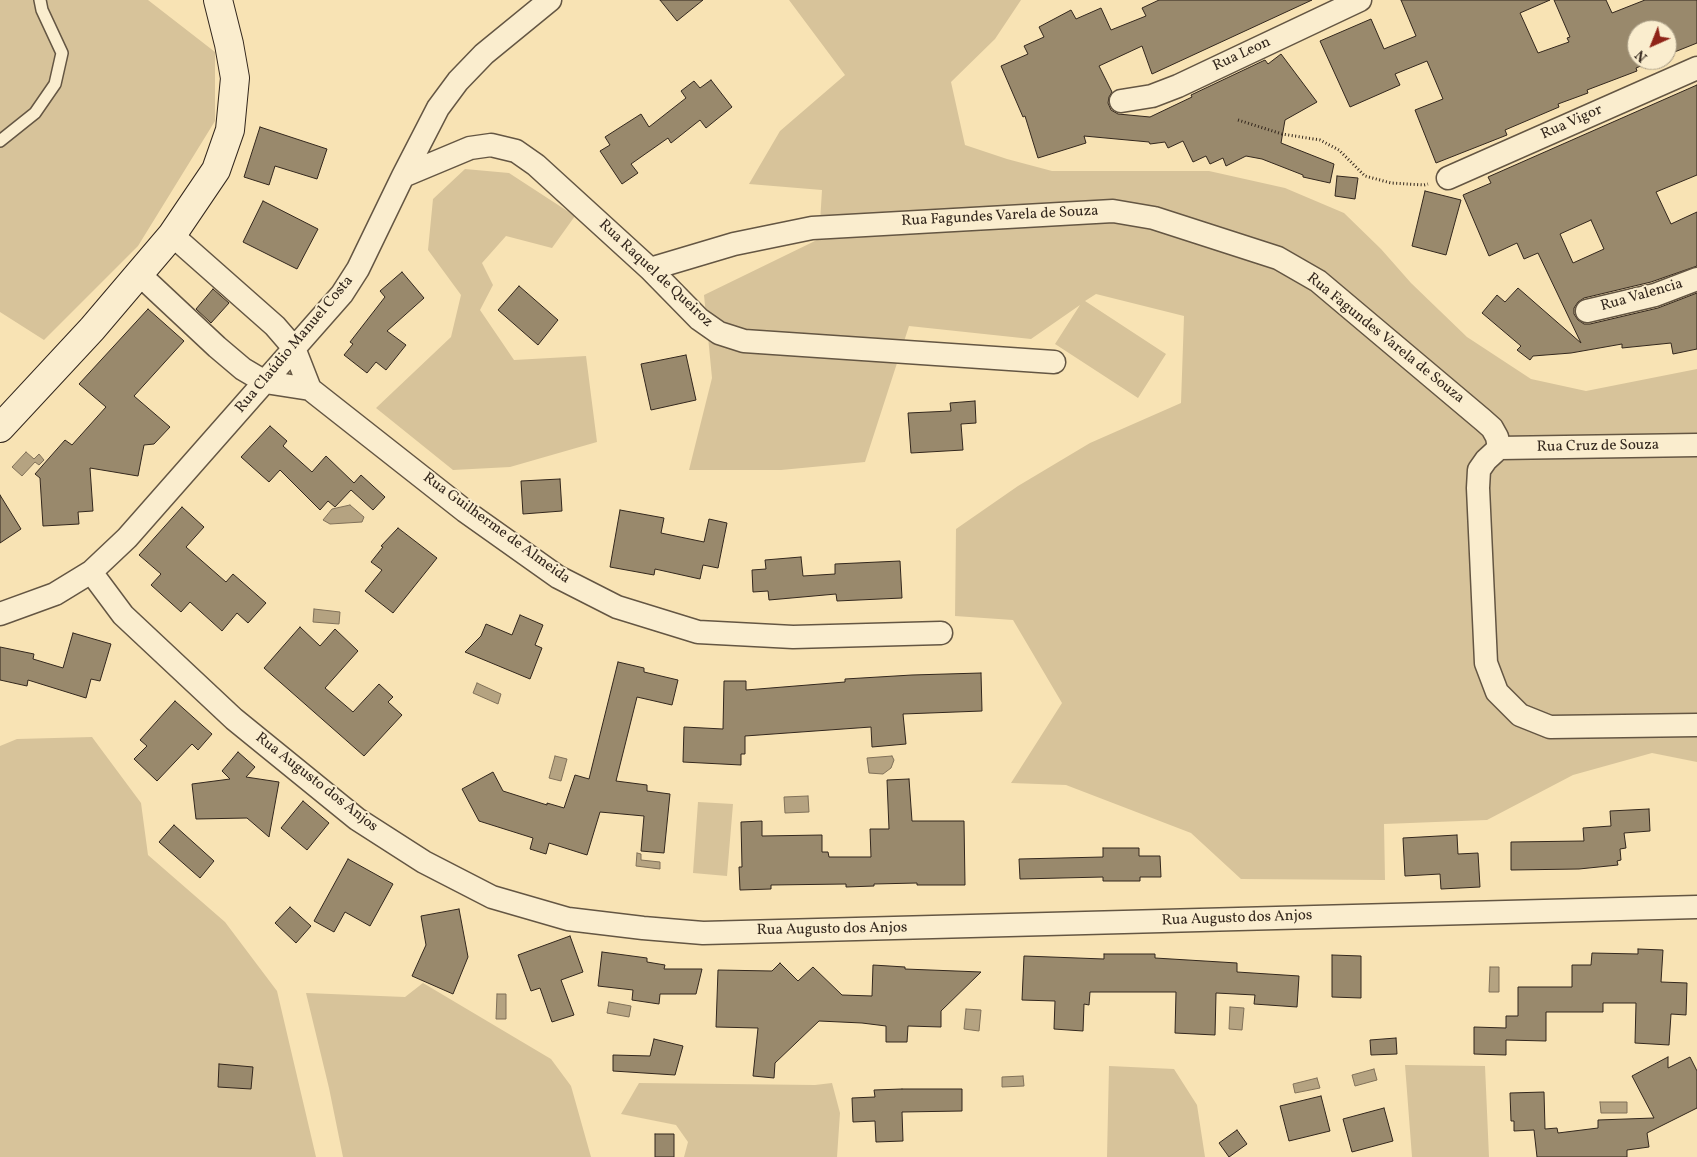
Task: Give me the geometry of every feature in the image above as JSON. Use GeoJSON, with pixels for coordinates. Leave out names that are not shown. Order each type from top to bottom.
{"type":"FeatureCollection","features":[{"type":"Feature","properties":{"kind":"street"},"geometry":{"type":"LineString","coordinates":[[0,428],[92,329],[172,235],[216,170],[230,130],[235,78],[218,0]]}},
{"type":"Feature","properties":{"kind":"street","name":"Rua Claúdio Manuel Costa"},"geometry":{"type":"LineString","coordinates":[[0,614],[55,594],[91,572],[127,538],[342,294],[358,269],[438,108],[458,81],[484,54],[550,0]]}},
{"type":"Feature","properties":{"kind":"street","name":"Rua Leon"},"geometry":{"type":"LineString","coordinates":[[1121,101],[1152,96],[1178,86],[1360,0]]}},
{"type":"Feature","properties":{"kind":"street","name":"Rua Vigor"},"geometry":{"type":"LineString","coordinates":[[1448,178],[1697,68]]}},
{"type":"Feature","properties":{"kind":"street","name":"Rua Raquel de Queiroz"},"geometry":{"type":"LineString","coordinates":[[403,176],[470,148],[491,145],[516,151],[536,165],[650,269],[699,320],[719,333],[744,341],[1054,362]]}},
{"type":"Feature","properties":{"kind":"street","name":"Rua Fagundes Varela de Souza"},"geometry":{"type":"LineString","coordinates":[[650,269],[734,244],[812,228],[1113,211],[1154,218],[1278,258],[1318,281],[1492,428],[1497,437],[1499,448]]}},
{"type":"Feature","properties":{"kind":"street"},"geometry":{"type":"LineString","coordinates":[[172,235],[275,326],[294,348],[310,389]]}},
{"type":"Feature","properties":{"kind":"street"},"geometry":{"type":"LineString","coordinates":[[138,274],[217,347],[244,369],[265,382]]}},
{"type":"Feature","properties":{"kind":"street","name":"Rua Valencia"},"geometry":{"type":"LineString","coordinates":[[1587,311],[1655,295],[1697,279]]}},
{"type":"Feature","properties":{"kind":"street","name":"Rua Guilherme de Almeida"},"geometry":{"type":"LineString","coordinates":[[265,382],[310,389],[465,511],[558,577],[617,608],[698,632],[793,637],[941,633]]}},
{"type":"Feature","properties":{"kind":"street","name":"Rua Cruz de Souza"},"geometry":{"type":"LineString","coordinates":[[1499,448],[1697,445]]}},
{"type":"Feature","properties":{"kind":"street"},"geometry":{"type":"LineString","coordinates":[[1499,448],[1486,460],[1480,470],[1478,488],[1486,663],[1497,692],[1520,715],[1550,727],[1697,725]]}},
{"type":"Feature","properties":{"kind":"street","name":"Rua Augusto dos Anjos"},"geometry":{"type":"LineString","coordinates":[[91,572],[123,615],[234,719],[357,819],[424,862],[492,897],[568,919],[702,933],[1697,907]]}},
{"type":"Feature","properties":{"kind":"lane"},"geometry":{"type":"LineString","coordinates":[[0,141],[35,114],[55,84],[62,53],[42,10],[40,0]]}},
{"type":"Feature","properties":{"kind":"path"},"geometry":{"type":"LineString","coordinates":[[1238,120],[1282,134],[1320,140],[1338,150],[1365,176],[1391,183],[1424,185],[1448,178]]}},
{"type":"Feature","properties":{"kind":"shaded area"},"geometry":{"type":"Polygon","coordinates":[[[0,0],[148,0],[215,52],[215,121],[138,246],[44,340],[0,312],[0,0]]]}},
{"type":"Feature","properties":{"kind":"shaded area"},"geometry":{"type":"Polygon","coordinates":[[[789,0],[1021,0],[995,39],[951,82],[965,145],[1052,171],[1209,171],[1285,188],[1344,213],[1381,249],[1411,283],[1467,337],[1531,379],[1586,391],[1697,369],[1697,762],[1652,753],[1573,775],[1487,820],[1384,824],[1385,880],[1241,879],[1191,833],[1066,785],[1011,783],[1062,703],[1013,620],[955,616],[956,529],[1018,486],[1090,443],[1181,403],[1184,316],[1096,294],[1085,301],[1166,354],[1138,398],[1055,344],[1080,305],[1031,339],[909,326],[865,462],[781,470],[689,470],[712,378],[704,295],[819,239],[822,190],[749,184],[780,131],[845,75],[789,0]]]}},
{"type":"Feature","properties":{"kind":"shaded area"},"geometry":{"type":"Polygon","coordinates":[[[465,169],[509,173],[575,216],[552,248],[506,236],[482,263],[493,285],[480,310],[514,360],[586,356],[597,442],[510,467],[453,470],[376,408],[451,337],[461,295],[428,250],[433,199],[465,169]]]}},
{"type":"Feature","properties":{"kind":"shaded area"},"geometry":{"type":"Polygon","coordinates":[[[26,452],[34,459],[39,454],[44,460],[39,465],[35,462],[22,476],[12,467],[26,452]]]}},
{"type":"Feature","properties":{"kind":"shaded area"},"geometry":{"type":"Polygon","coordinates":[[[350,505],[364,517],[362,522],[330,524],[323,520],[332,509],[350,505]]]}},
{"type":"Feature","properties":{"kind":"shaded area"},"geometry":{"type":"Polygon","coordinates":[[[314,609],[340,612],[339,624],[313,622],[314,609]]]}},
{"type":"Feature","properties":{"kind":"shaded area"},"geometry":{"type":"Polygon","coordinates":[[[477,683],[501,694],[498,704],[473,693],[477,683]]]}},
{"type":"Feature","properties":{"kind":"shaded area"},"geometry":{"type":"Polygon","coordinates":[[[92,737],[141,803],[148,855],[225,922],[277,991],[316,1157],[0,1157],[0,746],[17,739],[92,737]]]}},
{"type":"Feature","properties":{"kind":"shaded area"},"geometry":{"type":"Polygon","coordinates":[[[555,756],[567,759],[561,781],[549,778],[555,756]]]}},
{"type":"Feature","properties":{"kind":"shaded area"},"geometry":{"type":"Polygon","coordinates":[[[892,756],[894,760],[891,768],[883,774],[869,773],[867,758],[892,756]]]}},
{"type":"Feature","properties":{"kind":"shaded area"},"geometry":{"type":"Polygon","coordinates":[[[808,796],[809,812],[785,813],[784,797],[808,796]]]}},
{"type":"Feature","properties":{"kind":"shaded area"},"geometry":{"type":"Polygon","coordinates":[[[698,802],[733,804],[727,876],[693,873],[698,802]]]}},
{"type":"Feature","properties":{"kind":"shaded area"},"geometry":{"type":"Polygon","coordinates":[[[637,853],[641,854],[641,860],[660,862],[660,869],[636,866],[637,853]]]}},
{"type":"Feature","properties":{"kind":"shaded area"},"geometry":{"type":"Polygon","coordinates":[[[1490,967],[1499,967],[1499,992],[1489,992],[1490,967]]]}},
{"type":"Feature","properties":{"kind":"shaded area"},"geometry":{"type":"Polygon","coordinates":[[[423,983],[551,1059],[571,1086],[591,1157],[343,1157],[329,1088],[306,993],[405,997],[423,983]]]}},
{"type":"Feature","properties":{"kind":"shaded area"},"geometry":{"type":"Polygon","coordinates":[[[497,994],[506,994],[506,1019],[496,1019],[497,994]]]}},
{"type":"Feature","properties":{"kind":"shaded area"},"geometry":{"type":"Polygon","coordinates":[[[609,1002],[631,1006],[629,1017],[607,1013],[609,1002]]]}},
{"type":"Feature","properties":{"kind":"shaded area"},"geometry":{"type":"Polygon","coordinates":[[[1230,1007],[1244,1008],[1242,1030],[1229,1029],[1230,1007]]]}},
{"type":"Feature","properties":{"kind":"shaded area"},"geometry":{"type":"Polygon","coordinates":[[[966,1009],[981,1010],[979,1031],[964,1029],[966,1009]]]}},
{"type":"Feature","properties":{"kind":"shaded area"},"geometry":{"type":"Polygon","coordinates":[[[1405,1065],[1485,1066],[1489,1157],[1412,1157],[1405,1065]]]}},
{"type":"Feature","properties":{"kind":"shaded area"},"geometry":{"type":"Polygon","coordinates":[[[1109,1066],[1174,1069],[1197,1105],[1205,1157],[1107,1157],[1109,1066]]]}},
{"type":"Feature","properties":{"kind":"shaded area"},"geometry":{"type":"Polygon","coordinates":[[[1374,1069],[1377,1080],[1355,1086],[1352,1075],[1374,1069]]]}},
{"type":"Feature","properties":{"kind":"shaded area"},"geometry":{"type":"Polygon","coordinates":[[[1023,1076],[1024,1086],[1002,1087],[1002,1077],[1023,1076]]]}},
{"type":"Feature","properties":{"kind":"shaded area"},"geometry":{"type":"Polygon","coordinates":[[[1317,1078],[1320,1088],[1295,1093],[1293,1084],[1317,1078]]]}},
{"type":"Feature","properties":{"kind":"shaded area"},"geometry":{"type":"Polygon","coordinates":[[[639,1083],[815,1085],[832,1083],[840,1113],[837,1157],[684,1157],[688,1142],[676,1125],[621,1114],[639,1083]]]}},
{"type":"Feature","properties":{"kind":"shaded area"},"geometry":{"type":"Polygon","coordinates":[[[1600,1102],[1627,1102],[1627,1113],[1601,1113],[1600,1102]]]}},
{"type":"Feature","properties":{"kind":"building"},"geometry":{"type":"Polygon","coordinates":[[[660,0],[703,0],[677,21],[660,0]]]}},
{"type":"Feature","properties":{"kind":"building"},"geometry":{"type":"Polygon","coordinates":[[[1159,0],[1312,0],[1152,74],[1142,46],[1099,66],[1112,92],[1108,103],[1111,110],[1118,114],[1150,117],[1192,97],[1191,95],[1265,60],[1268,64],[1281,54],[1317,102],[1285,120],[1281,143],[1334,164],[1330,183],[1303,177],[1303,175],[1262,159],[1246,156],[1226,166],[1223,158],[1210,164],[1206,156],[1193,162],[1183,141],[1168,148],[1165,142],[1150,144],[1149,142],[1084,136],[1086,143],[1038,158],[1025,116],[1023,117],[1001,66],[1028,54],[1024,46],[1044,37],[1039,27],[1071,10],[1076,19],[1101,8],[1111,30],[1146,16],[1142,8],[1159,0]]]}},
{"type":"Feature","properties":{"kind":"building"},"geometry":{"type":"Polygon","coordinates":[[[1401,0],[1550,0],[1520,13],[1538,53],[1569,42],[1567,38],[1570,37],[1554,0],[1606,0],[1612,13],[1645,0],[1697,0],[1697,43],[1677,51],[1677,20],[1627,20],[1627,70],[1637,71],[1587,90],[1588,93],[1558,104],[1559,107],[1505,130],[1507,135],[1436,163],[1415,110],[1443,99],[1427,61],[1395,74],[1400,85],[1350,107],[1320,41],[1371,19],[1384,49],[1416,36],[1401,0]]]}},
{"type":"Feature","properties":{"kind":"building"},"geometry":{"type":"Polygon","coordinates":[[[711,80],[732,107],[706,128],[700,120],[671,143],[668,138],[631,164],[638,173],[622,184],[600,151],[610,145],[605,137],[641,114],[649,127],[686,98],[681,91],[694,81],[700,88],[711,80]]]}},
{"type":"Feature","properties":{"kind":"building"},"geometry":{"type":"Polygon","coordinates":[[[1697,85],[1697,175],[1656,192],[1671,224],[1697,212],[1697,266],[1651,282],[1584,298],[1574,308],[1574,314],[1584,324],[1590,324],[1658,308],[1697,293],[1697,349],[1673,354],[1671,343],[1622,348],[1622,344],[1571,353],[1533,356],[1530,360],[1517,350],[1521,346],[1482,313],[1497,295],[1505,302],[1518,288],[1581,343],[1538,253],[1524,259],[1517,243],[1489,256],[1463,195],[1491,183],[1488,177],[1697,85]],[[1591,220],[1560,234],[1573,263],[1604,249],[1591,220]]]}},
{"type":"Feature","properties":{"kind":"building"},"geometry":{"type":"Polygon","coordinates":[[[260,127],[327,149],[317,179],[275,166],[269,185],[244,177],[260,127]]]}},
{"type":"Feature","properties":{"kind":"building"},"geometry":{"type":"Polygon","coordinates":[[[1337,176],[1358,178],[1355,199],[1335,196],[1337,176]]]}},
{"type":"Feature","properties":{"kind":"building"},"geometry":{"type":"Polygon","coordinates":[[[1425,191],[1461,200],[1446,255],[1412,246],[1425,191]]]}},
{"type":"Feature","properties":{"kind":"building"},"geometry":{"type":"Polygon","coordinates":[[[263,201],[318,229],[297,269],[243,242],[263,201]]]}},
{"type":"Feature","properties":{"kind":"building"},"geometry":{"type":"Polygon","coordinates":[[[402,272],[424,298],[387,331],[406,345],[386,370],[376,362],[367,373],[344,355],[353,344],[350,342],[385,297],[380,291],[402,272]]]}},
{"type":"Feature","properties":{"kind":"building"},"geometry":{"type":"Polygon","coordinates":[[[519,286],[558,320],[538,345],[498,310],[519,286]]]}},
{"type":"Feature","properties":{"kind":"building"},"geometry":{"type":"Polygon","coordinates":[[[213,289],[229,303],[211,323],[196,309],[213,289]]]}},
{"type":"Feature","properties":{"kind":"building"},"geometry":{"type":"Polygon","coordinates":[[[148,309],[184,341],[134,396],[170,427],[154,444],[144,445],[138,476],[90,468],[93,511],[78,512],[79,524],[43,526],[40,478],[35,474],[65,440],[72,445],[106,407],[79,384],[148,309]]]}},
{"type":"Feature","properties":{"kind":"building"},"geometry":{"type":"Polygon","coordinates":[[[686,355],[696,400],[651,410],[641,364],[686,355]]]}},
{"type":"Feature","properties":{"kind":"building"},"geometry":{"type":"Polygon","coordinates":[[[975,401],[976,423],[961,424],[963,450],[911,453],[908,413],[951,411],[950,403],[975,401]]]}},
{"type":"Feature","properties":{"kind":"building"},"geometry":{"type":"Polygon","coordinates":[[[270,426],[287,441],[283,446],[312,472],[326,456],[354,483],[361,475],[385,497],[373,510],[351,490],[335,507],[328,501],[320,510],[280,470],[269,482],[241,457],[270,426]]]}},
{"type":"Feature","properties":{"kind":"building"},"geometry":{"type":"Polygon","coordinates":[[[560,479],[562,511],[523,514],[521,481],[560,479]]]}},
{"type":"Feature","properties":{"kind":"building"},"geometry":{"type":"Polygon","coordinates":[[[0,495],[21,529],[0,543],[0,495]]]}},
{"type":"Feature","properties":{"kind":"building"},"geometry":{"type":"Polygon","coordinates":[[[182,507],[204,527],[186,547],[226,582],[233,574],[266,603],[248,623],[237,613],[222,631],[190,602],[181,612],[151,585],[161,574],[139,555],[182,507]]]}},
{"type":"Feature","properties":{"kind":"building"},"geometry":{"type":"Polygon","coordinates":[[[620,510],[664,518],[661,533],[704,542],[709,519],[727,523],[718,568],[703,565],[700,579],[655,569],[654,575],[610,567],[620,510]]]}},
{"type":"Feature","properties":{"kind":"building"},"geometry":{"type":"Polygon","coordinates":[[[398,528],[437,558],[393,613],[365,591],[382,570],[371,562],[383,547],[381,546],[398,528]]]}},
{"type":"Feature","properties":{"kind":"building"},"geometry":{"type":"Polygon","coordinates":[[[801,557],[803,576],[835,574],[835,564],[900,561],[902,598],[837,601],[836,594],[769,600],[768,591],[753,592],[752,570],[766,569],[765,560],[801,557]]]}},
{"type":"Feature","properties":{"kind":"building"},"geometry":{"type":"Polygon","coordinates":[[[520,615],[543,625],[535,645],[542,648],[530,679],[465,652],[481,636],[486,624],[512,635],[520,615]]]}},
{"type":"Feature","properties":{"kind":"building"},"geometry":{"type":"Polygon","coordinates":[[[300,627],[320,646],[335,629],[358,651],[325,688],[353,712],[379,684],[393,697],[388,702],[402,715],[364,756],[264,668],[300,627]]]}},
{"type":"Feature","properties":{"kind":"building"},"geometry":{"type":"Polygon","coordinates":[[[73,633],[111,644],[100,681],[91,679],[86,698],[28,680],[27,686],[0,680],[0,647],[34,654],[33,659],[63,668],[73,633]]]}},
{"type":"Feature","properties":{"kind":"building"},"geometry":{"type":"Polygon","coordinates":[[[618,662],[644,668],[644,672],[678,680],[672,705],[637,697],[616,781],[647,785],[647,791],[670,794],[664,853],[641,851],[644,816],[600,812],[587,855],[549,843],[546,854],[530,849],[533,838],[479,821],[462,789],[493,772],[503,791],[547,805],[547,803],[564,808],[575,775],[589,779],[618,662]]]}},
{"type":"Feature","properties":{"kind":"building"},"geometry":{"type":"Polygon","coordinates":[[[981,673],[982,711],[903,714],[906,744],[872,747],[871,727],[745,736],[745,754],[741,754],[741,765],[683,762],[684,727],[723,729],[724,681],[746,681],[746,690],[845,682],[845,679],[981,673]]]}},
{"type":"Feature","properties":{"kind":"building"},"geometry":{"type":"Polygon","coordinates":[[[175,701],[212,734],[198,750],[192,744],[157,781],[134,759],[147,746],[140,740],[175,701]]]}},
{"type":"Feature","properties":{"kind":"building"},"geometry":{"type":"Polygon","coordinates":[[[238,752],[255,767],[246,777],[279,782],[269,837],[247,818],[196,819],[192,784],[230,779],[222,771],[238,752]]]}},
{"type":"Feature","properties":{"kind":"building"},"geometry":{"type":"Polygon","coordinates":[[[909,779],[912,821],[964,821],[965,885],[917,885],[917,883],[846,887],[846,884],[771,885],[771,889],[740,890],[739,867],[742,867],[741,822],[762,821],[762,836],[822,835],[822,852],[828,852],[829,857],[871,857],[870,829],[889,829],[887,780],[909,779]]]}},
{"type":"Feature","properties":{"kind":"building"},"geometry":{"type":"Polygon","coordinates":[[[303,801],[329,823],[307,850],[281,828],[303,801]]]}},
{"type":"Feature","properties":{"kind":"building"},"geometry":{"type":"Polygon","coordinates":[[[1649,809],[1650,831],[1624,833],[1626,848],[1620,849],[1621,860],[1617,861],[1618,865],[1579,869],[1511,870],[1511,842],[1584,841],[1583,828],[1611,826],[1610,811],[1649,809]]]}},
{"type":"Feature","properties":{"kind":"building"},"geometry":{"type":"Polygon","coordinates":[[[174,825],[214,861],[200,878],[159,842],[174,825]]]}},
{"type":"Feature","properties":{"kind":"building"},"geometry":{"type":"Polygon","coordinates":[[[1457,835],[1458,854],[1478,853],[1480,887],[1441,889],[1440,874],[1405,876],[1403,838],[1457,835]]]}},
{"type":"Feature","properties":{"kind":"building"},"geometry":{"type":"Polygon","coordinates":[[[1103,848],[1139,848],[1139,856],[1160,856],[1161,877],[1140,877],[1140,881],[1103,881],[1103,877],[1020,879],[1019,859],[1103,857],[1103,848]]]}},
{"type":"Feature","properties":{"kind":"building"},"geometry":{"type":"Polygon","coordinates":[[[348,859],[393,884],[370,926],[345,912],[334,932],[314,921],[348,859]]]}},
{"type":"Feature","properties":{"kind":"building"},"geometry":{"type":"Polygon","coordinates":[[[290,907],[311,926],[296,943],[275,923],[290,907]]]}},
{"type":"Feature","properties":{"kind":"building"},"geometry":{"type":"Polygon","coordinates":[[[459,909],[468,957],[453,994],[412,976],[426,945],[421,916],[459,909]]]}},
{"type":"Feature","properties":{"kind":"building"},"geometry":{"type":"Polygon","coordinates":[[[570,936],[583,972],[561,980],[574,1015],[552,1022],[540,988],[531,991],[518,955],[570,936]]]}},
{"type":"Feature","properties":{"kind":"building"},"geometry":{"type":"Polygon","coordinates":[[[1638,949],[1663,950],[1661,982],[1687,983],[1686,1015],[1671,1014],[1669,1045],[1635,1043],[1636,1003],[1603,1003],[1603,1012],[1546,1012],[1546,1041],[1506,1040],[1506,1055],[1474,1054],[1474,1027],[1506,1028],[1506,1016],[1518,1016],[1518,987],[1572,987],[1572,965],[1591,965],[1592,953],[1638,954],[1638,949]]]}},
{"type":"Feature","properties":{"kind":"building"},"geometry":{"type":"Polygon","coordinates":[[[602,952],[647,958],[647,962],[665,965],[664,969],[702,969],[696,994],[660,994],[659,1004],[632,1000],[633,990],[598,986],[602,952]]]}},
{"type":"Feature","properties":{"kind":"building"},"geometry":{"type":"Polygon","coordinates":[[[1104,954],[1155,954],[1155,958],[1237,963],[1237,972],[1299,976],[1297,1007],[1254,1004],[1255,995],[1216,993],[1215,1035],[1175,1033],[1176,992],[1090,992],[1089,1005],[1084,1004],[1083,1031],[1054,1029],[1055,1001],[1022,1000],[1024,956],[1104,959],[1104,954]]]}},
{"type":"Feature","properties":{"kind":"building"},"geometry":{"type":"Polygon","coordinates":[[[1332,955],[1361,956],[1361,998],[1332,997],[1332,955]]]}},
{"type":"Feature","properties":{"kind":"building"},"geometry":{"type":"Polygon","coordinates":[[[780,963],[798,981],[813,967],[842,995],[872,996],[873,965],[905,967],[905,969],[981,972],[941,1011],[941,1027],[908,1026],[907,1042],[886,1042],[886,1026],[819,1021],[775,1063],[774,1078],[753,1076],[758,1028],[716,1027],[718,970],[772,971],[780,963]]]}},
{"type":"Feature","properties":{"kind":"building"},"geometry":{"type":"Polygon","coordinates":[[[1396,1038],[1397,1054],[1371,1055],[1370,1040],[1396,1038]]]}},
{"type":"Feature","properties":{"kind":"building"},"geometry":{"type":"Polygon","coordinates":[[[654,1039],[683,1046],[675,1075],[613,1071],[613,1055],[650,1056],[654,1039]]]}},
{"type":"Feature","properties":{"kind":"building"},"geometry":{"type":"Polygon","coordinates":[[[1668,1057],[1668,1068],[1690,1057],[1697,1071],[1697,1108],[1647,1133],[1649,1147],[1627,1150],[1627,1157],[1537,1157],[1534,1130],[1514,1131],[1514,1121],[1511,1121],[1510,1093],[1544,1092],[1545,1129],[1557,1128],[1558,1133],[1598,1128],[1598,1120],[1654,1118],[1632,1076],[1668,1057]]]}},
{"type":"Feature","properties":{"kind":"building"},"geometry":{"type":"Polygon","coordinates":[[[219,1064],[253,1067],[251,1089],[218,1087],[219,1064]]]}},
{"type":"Feature","properties":{"kind":"building"},"geometry":{"type":"Polygon","coordinates":[[[962,1089],[962,1111],[902,1112],[903,1141],[876,1142],[875,1121],[853,1122],[852,1098],[875,1097],[874,1090],[962,1089]]]}},
{"type":"Feature","properties":{"kind":"building"},"geometry":{"type":"Polygon","coordinates":[[[1321,1096],[1330,1131],[1289,1141],[1280,1106],[1321,1096]]]}},
{"type":"Feature","properties":{"kind":"building"},"geometry":{"type":"Polygon","coordinates":[[[1384,1108],[1393,1141],[1352,1152],[1343,1119],[1384,1108]]]}},
{"type":"Feature","properties":{"kind":"building"},"geometry":{"type":"Polygon","coordinates":[[[1237,1130],[1247,1144],[1229,1157],[1219,1143],[1237,1130]]]}},
{"type":"Feature","properties":{"kind":"building"},"geometry":{"type":"Polygon","coordinates":[[[655,1134],[674,1134],[674,1157],[655,1157],[655,1134]]]}}]}
